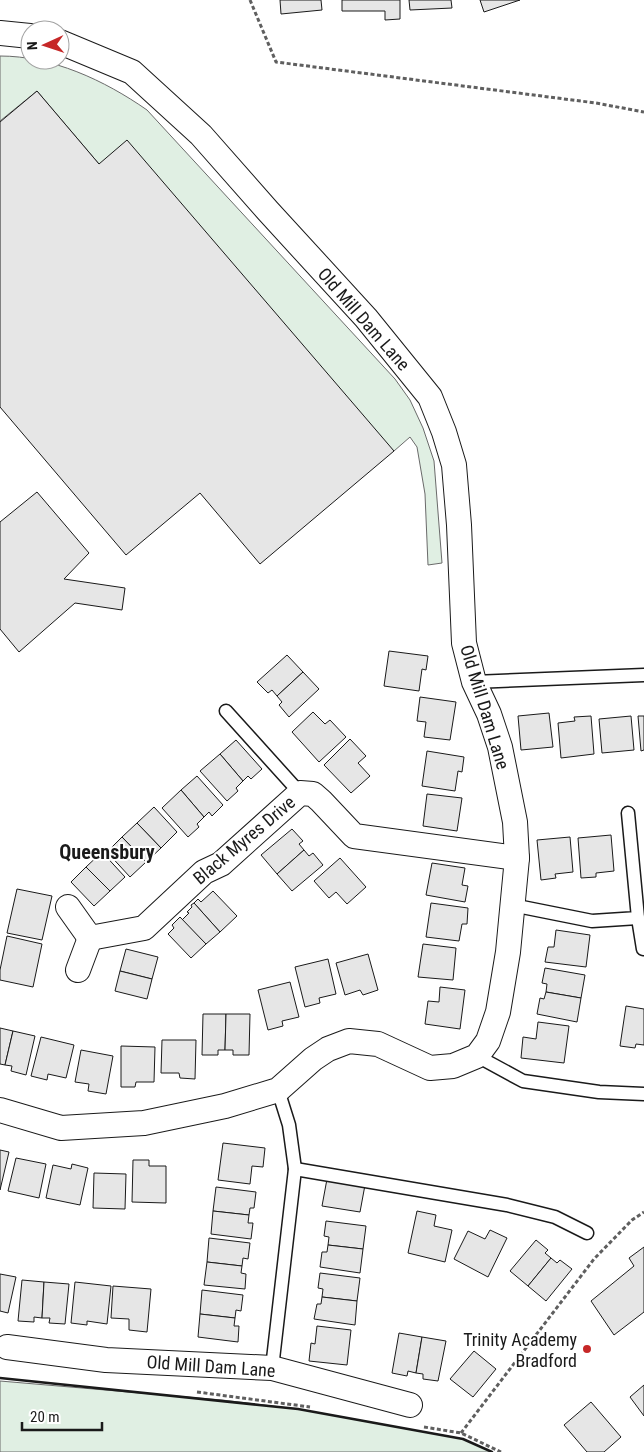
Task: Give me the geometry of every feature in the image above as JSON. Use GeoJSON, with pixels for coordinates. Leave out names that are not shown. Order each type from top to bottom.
{"type":"FeatureCollection","features":[{"type":"Feature","properties":{"kind":"street"},"geometry":{"type":"LineString","coordinates":[[0,33],[20,35]]}},
{"type":"Feature","properties":{"kind":"street","name":"Old Mill Dam Lane"},"geometry":{"type":"LineString","coordinates":[[70,46],[132,72],[202,135],[268,211],[366,318],[430,397],[454,464],[460,525],[464,643],[474,682],[500,747],[515,822],[517,858],[508,952],[498,1012],[488,1041],[477,1056]]}},
{"type":"Feature","properties":{"kind":"street","name":"Black Myres Drive"},"geometry":{"type":"LineString","coordinates":[[90,938],[144,928],[204,872],[221,864],[300,793],[313,794],[354,836],[517,858]]}},
{"type":"Feature","properties":{"kind":"street"},"geometry":{"type":"LineString","coordinates":[[68,907],[90,938],[78,970]]}},
{"type":"Feature","properties":{"kind":"street"},"geometry":{"type":"LineString","coordinates":[[0,1110],[61,1128],[144,1123],[225,1106],[278,1090],[313,1059],[328,1049],[349,1041],[378,1044],[430,1068],[454,1066],[477,1056]]}},
{"type":"Feature","properties":{"kind":"street","name":"Old Mill Dam Lane"},"geometry":{"type":"LineString","coordinates":[[7,1347],[106,1360],[272,1368],[410,1405]]}},
{"type":"Feature","properties":{"kind":"lane"},"geometry":{"type":"LineString","coordinates":[[474,682],[644,675]]}},
{"type":"Feature","properties":{"kind":"lane"},"geometry":{"type":"LineString","coordinates":[[226,711],[300,793]]}},
{"type":"Feature","properties":{"kind":"lane"},"geometry":{"type":"LineString","coordinates":[[628,813],[638,918],[643,949]]}},
{"type":"Feature","properties":{"kind":"lane"},"geometry":{"type":"LineString","coordinates":[[512,905],[592,921],[638,918]]}},
{"type":"Feature","properties":{"kind":"lane"},"geometry":{"type":"LineString","coordinates":[[477,1056],[523,1081],[599,1092],[644,1094]]}},
{"type":"Feature","properties":{"kind":"lane"},"geometry":{"type":"LineString","coordinates":[[272,1368],[295,1169],[289,1126],[278,1090]]}},
{"type":"Feature","properties":{"kind":"lane"},"geometry":{"type":"LineString","coordinates":[[295,1169],[507,1205],[556,1217],[587,1233]]}},
{"type":"Feature","properties":{"kind":"path"},"geometry":{"type":"LineString","coordinates":[[250,0],[276,62],[644,112]]}},
{"type":"Feature","properties":{"kind":"path"},"geometry":{"type":"LineString","coordinates":[[461,1433],[594,1259],[632,1220],[644,1212]]}},
{"type":"Feature","properties":{"kind":"path"},"geometry":{"type":"LineString","coordinates":[[196,1392],[313,1407]]}},
{"type":"Feature","properties":{"kind":"path"},"geometry":{"type":"LineString","coordinates":[[421,1426],[461,1433],[501,1452]]}},
{"type":"Feature","properties":{"kind":"green space"},"geometry":{"type":"Polygon","coordinates":[[[0,56],[20,57],[20,70],[70,69],[113,89],[147,110],[395,379],[410,400],[423,428],[434,461],[442,563],[428,565],[425,494],[417,447],[410,437],[394,451],[99,164],[37,91],[0,121],[0,56]]]}},
{"type":"Feature","properties":{"kind":"green space"},"geometry":{"type":"Polygon","coordinates":[[[0,1381],[222,1400],[298,1409],[463,1439],[492,1452],[0,1452],[0,1381]]]}},
{"type":"Feature","properties":{"kind":"building"},"geometry":{"type":"Polygon","coordinates":[[[280,0],[321,0],[322,10],[281,14],[280,0]]]}},
{"type":"Feature","properties":{"kind":"building"},"geometry":{"type":"Polygon","coordinates":[[[342,0],[400,0],[400,19],[385,20],[385,11],[342,11],[342,0]]]}},
{"type":"Feature","properties":{"kind":"building"},"geometry":{"type":"Polygon","coordinates":[[[409,0],[451,0],[452,8],[410,10],[409,0]]]}},
{"type":"Feature","properties":{"kind":"building"},"geometry":{"type":"Polygon","coordinates":[[[480,0],[520,0],[484,12],[480,0]]]}},
{"type":"Feature","properties":{"kind":"building"},"geometry":{"type":"Polygon","coordinates":[[[37,91],[99,164],[127,140],[394,451],[260,564],[200,493],[126,555],[0,407],[0,122],[37,91]]]}},
{"type":"Feature","properties":{"kind":"building"},"geometry":{"type":"Polygon","coordinates":[[[37,492],[89,553],[64,579],[125,588],[122,610],[75,603],[19,652],[0,629],[0,522],[37,492]]]}},
{"type":"Feature","properties":{"kind":"building"},"geometry":{"type":"Polygon","coordinates":[[[389,651],[428,656],[426,670],[422,669],[419,691],[384,686],[389,651]]]}},
{"type":"Feature","properties":{"kind":"building"},"geometry":{"type":"Polygon","coordinates":[[[287,655],[303,672],[277,696],[272,690],[268,693],[257,682],[287,655]]]}},
{"type":"Feature","properties":{"kind":"building"},"geometry":{"type":"Polygon","coordinates":[[[303,672],[319,689],[289,717],[279,705],[282,702],[277,696],[303,672]]]}},
{"type":"Feature","properties":{"kind":"building"},"geometry":{"type":"Polygon","coordinates":[[[420,697],[456,702],[450,740],[424,737],[426,722],[417,721],[420,697]]]}},
{"type":"Feature","properties":{"kind":"building"},"geometry":{"type":"Polygon","coordinates":[[[313,712],[325,724],[330,720],[346,737],[319,762],[292,732],[313,712]]]}},
{"type":"Feature","properties":{"kind":"building"},"geometry":{"type":"Polygon","coordinates":[[[549,713],[553,747],[521,750],[518,716],[549,713]]]}},
{"type":"Feature","properties":{"kind":"building"},"geometry":{"type":"Polygon","coordinates":[[[591,716],[594,754],[561,758],[558,723],[575,721],[574,717],[591,716]]]}},
{"type":"Feature","properties":{"kind":"building"},"geometry":{"type":"Polygon","coordinates":[[[631,716],[634,750],[602,753],[599,719],[631,716]]]}},
{"type":"Feature","properties":{"kind":"building"},"geometry":{"type":"Polygon","coordinates":[[[638,716],[644,716],[644,750],[641,751],[638,716]]]}},
{"type":"Feature","properties":{"kind":"building"},"geometry":{"type":"Polygon","coordinates":[[[350,739],[366,756],[358,763],[370,776],[351,793],[324,765],[350,739]]]}},
{"type":"Feature","properties":{"kind":"building"},"geometry":{"type":"Polygon","coordinates":[[[236,740],[262,769],[251,779],[248,776],[243,781],[220,754],[236,740]]]}},
{"type":"Feature","properties":{"kind":"building"},"geometry":{"type":"Polygon","coordinates":[[[427,751],[464,757],[462,772],[458,771],[455,791],[422,786],[427,751]]]}},
{"type":"Feature","properties":{"kind":"building"},"geometry":{"type":"Polygon","coordinates":[[[220,754],[243,781],[236,788],[238,791],[227,801],[200,771],[220,754]]]}},
{"type":"Feature","properties":{"kind":"building"},"geometry":{"type":"Polygon","coordinates":[[[197,776],[223,805],[212,816],[209,812],[204,817],[181,790],[197,776]]]}},
{"type":"Feature","properties":{"kind":"building"},"geometry":{"type":"Polygon","coordinates":[[[181,790],[204,817],[197,824],[199,827],[188,837],[162,808],[181,790]]]}},
{"type":"Feature","properties":{"kind":"building"},"geometry":{"type":"Polygon","coordinates":[[[427,794],[462,798],[457,831],[423,826],[427,794]]]}},
{"type":"Feature","properties":{"kind":"building"},"geometry":{"type":"Polygon","coordinates":[[[154,807],[177,832],[161,848],[137,823],[154,807]]]}},
{"type":"Feature","properties":{"kind":"building"},"geometry":{"type":"Polygon","coordinates":[[[137,823],[161,848],[146,862],[122,837],[137,823]]]}},
{"type":"Feature","properties":{"kind":"building"},"geometry":{"type":"Polygon","coordinates":[[[292,829],[303,841],[299,844],[304,850],[277,874],[261,855],[292,829]]]}},
{"type":"Feature","properties":{"kind":"building"},"geometry":{"type":"Polygon","coordinates":[[[611,835],[614,871],[596,873],[596,877],[581,878],[578,838],[611,835]]]}},
{"type":"Feature","properties":{"kind":"building"},"geometry":{"type":"Polygon","coordinates":[[[122,837],[146,862],[130,877],[107,852],[122,837]]]}},
{"type":"Feature","properties":{"kind":"building"},"geometry":{"type":"Polygon","coordinates":[[[570,837],[573,872],[555,874],[556,878],[541,880],[537,840],[570,837]]]}},
{"type":"Feature","properties":{"kind":"building"},"geometry":{"type":"Polygon","coordinates":[[[304,850],[309,856],[313,853],[323,865],[292,891],[277,874],[304,850]]]}},
{"type":"Feature","properties":{"kind":"building"},"geometry":{"type":"Polygon","coordinates":[[[102,852],[125,877],[110,891],[86,867],[102,852]]]}},
{"type":"Feature","properties":{"kind":"building"},"geometry":{"type":"Polygon","coordinates":[[[340,858],[366,887],[347,904],[336,892],[329,898],[314,881],[340,858]]]}},
{"type":"Feature","properties":{"kind":"building"},"geometry":{"type":"Polygon","coordinates":[[[432,863],[465,868],[462,885],[468,886],[465,902],[426,895],[432,863]]]}},
{"type":"Feature","properties":{"kind":"building"},"geometry":{"type":"Polygon","coordinates":[[[86,867],[110,891],[94,906],[71,882],[86,867]]]}},
{"type":"Feature","properties":{"kind":"building"},"geometry":{"type":"Polygon","coordinates":[[[17,889],[52,896],[42,940],[7,933],[17,889]]]}},
{"type":"Feature","properties":{"kind":"building"},"geometry":{"type":"Polygon","coordinates":[[[213,891],[237,916],[220,932],[194,903],[198,899],[201,902],[213,891]]]}},
{"type":"Feature","properties":{"kind":"building"},"geometry":{"type":"Polygon","coordinates":[[[194,903],[220,932],[206,944],[182,920],[189,913],[187,912],[194,903]]]}},
{"type":"Feature","properties":{"kind":"building"},"geometry":{"type":"Polygon","coordinates":[[[431,903],[468,908],[467,924],[462,924],[459,941],[426,937],[431,903]]]}},
{"type":"Feature","properties":{"kind":"building"},"geometry":{"type":"Polygon","coordinates":[[[180,917],[206,944],[191,958],[168,934],[174,928],[172,925],[180,917]]]}},
{"type":"Feature","properties":{"kind":"building"},"geometry":{"type":"Polygon","coordinates":[[[556,930],[590,935],[586,967],[545,962],[548,947],[554,947],[556,930]]]}},
{"type":"Feature","properties":{"kind":"building"},"geometry":{"type":"Polygon","coordinates":[[[7,936],[42,944],[33,987],[0,980],[0,970],[7,936]]]}},
{"type":"Feature","properties":{"kind":"building"},"geometry":{"type":"Polygon","coordinates":[[[423,944],[456,948],[453,980],[418,977],[423,944]]]}},
{"type":"Feature","properties":{"kind":"building"},"geometry":{"type":"Polygon","coordinates":[[[126,949],[158,957],[152,979],[120,971],[126,949]]]}},
{"type":"Feature","properties":{"kind":"building"},"geometry":{"type":"Polygon","coordinates":[[[368,954],[378,990],[363,995],[360,990],[345,995],[336,963],[368,954]]]}},
{"type":"Feature","properties":{"kind":"building"},"geometry":{"type":"Polygon","coordinates":[[[328,959],[336,994],[319,998],[320,1003],[305,1007],[295,967],[328,959]]]}},
{"type":"Feature","properties":{"kind":"building"},"geometry":{"type":"Polygon","coordinates":[[[545,968],[585,975],[581,998],[546,992],[547,984],[542,983],[545,968]]]}},
{"type":"Feature","properties":{"kind":"building"},"geometry":{"type":"Polygon","coordinates":[[[120,971],[152,979],[147,999],[115,991],[120,971]]]}},
{"type":"Feature","properties":{"kind":"building"},"geometry":{"type":"Polygon","coordinates":[[[290,982],[299,1017],[282,1021],[283,1026],[268,1030],[258,990],[290,982]]]}},
{"type":"Feature","properties":{"kind":"building"},"geometry":{"type":"Polygon","coordinates":[[[440,987],[465,990],[460,1029],[425,1024],[428,1001],[439,1002],[440,987]]]}},
{"type":"Feature","properties":{"kind":"building"},"geometry":{"type":"Polygon","coordinates":[[[546,992],[581,998],[577,1022],[537,1014],[540,998],[544,999],[546,992]]]}},
{"type":"Feature","properties":{"kind":"building"},"geometry":{"type":"Polygon","coordinates":[[[626,1006],[644,1009],[644,1045],[636,1044],[635,1048],[620,1046],[626,1006]]]}},
{"type":"Feature","properties":{"kind":"building"},"geometry":{"type":"Polygon","coordinates":[[[203,1014],[226,1014],[225,1050],[218,1050],[218,1055],[202,1055],[203,1014]]]}},
{"type":"Feature","properties":{"kind":"building"},"geometry":{"type":"Polygon","coordinates":[[[226,1014],[250,1014],[249,1055],[233,1055],[233,1050],[225,1050],[226,1014]]]}},
{"type":"Feature","properties":{"kind":"building"},"geometry":{"type":"Polygon","coordinates":[[[538,1022],[569,1026],[564,1063],[521,1058],[523,1037],[536,1039],[538,1022]]]}},
{"type":"Feature","properties":{"kind":"building"},"geometry":{"type":"Polygon","coordinates":[[[0,1028],[13,1031],[5,1065],[0,1064],[0,1028]]]}},
{"type":"Feature","properties":{"kind":"building"},"geometry":{"type":"Polygon","coordinates":[[[13,1031],[35,1036],[26,1075],[11,1071],[12,1066],[5,1065],[13,1031]]]}},
{"type":"Feature","properties":{"kind":"building"},"geometry":{"type":"Polygon","coordinates":[[[41,1037],[74,1045],[66,1078],[48,1074],[47,1080],[31,1076],[41,1037]]]}},
{"type":"Feature","properties":{"kind":"building"},"geometry":{"type":"Polygon","coordinates":[[[162,1040],[196,1040],[195,1079],[180,1078],[179,1073],[161,1073],[162,1040]]]}},
{"type":"Feature","properties":{"kind":"building"},"geometry":{"type":"Polygon","coordinates":[[[121,1046],[155,1047],[154,1082],[136,1082],[135,1087],[121,1087],[121,1046]]]}},
{"type":"Feature","properties":{"kind":"building"},"geometry":{"type":"Polygon","coordinates":[[[81,1050],[113,1056],[106,1094],[88,1091],[89,1084],[75,1082],[81,1050]]]}},
{"type":"Feature","properties":{"kind":"building"},"geometry":{"type":"Polygon","coordinates":[[[223,1143],[265,1148],[263,1167],[252,1166],[250,1184],[218,1180],[223,1143]]]}},
{"type":"Feature","properties":{"kind":"building"},"geometry":{"type":"Polygon","coordinates":[[[0,1150],[9,1152],[0,1190],[0,1150]]]}},
{"type":"Feature","properties":{"kind":"building"},"geometry":{"type":"Polygon","coordinates":[[[16,1158],[46,1164],[39,1198],[8,1191],[16,1158]]]}},
{"type":"Feature","properties":{"kind":"building"},"geometry":{"type":"Polygon","coordinates":[[[133,1160],[149,1160],[149,1166],[166,1166],[166,1203],[132,1202],[133,1160]]]}},
{"type":"Feature","properties":{"kind":"building"},"geometry":{"type":"Polygon","coordinates":[[[72,1164],[88,1168],[80,1205],[46,1198],[53,1165],[71,1169],[72,1164]]]}},
{"type":"Feature","properties":{"kind":"building"},"geometry":{"type":"Polygon","coordinates":[[[94,1173],[126,1174],[125,1209],[93,1208],[94,1173]]]}},
{"type":"Feature","properties":{"kind":"building"},"geometry":{"type":"Polygon","coordinates":[[[327,1179],[365,1185],[360,1212],[322,1206],[327,1179]]]}},
{"type":"Feature","properties":{"kind":"building"},"geometry":{"type":"Polygon","coordinates":[[[216,1187],[256,1192],[254,1208],[250,1208],[249,1215],[213,1211],[216,1187]]]}},
{"type":"Feature","properties":{"kind":"building"},"geometry":{"type":"Polygon","coordinates":[[[213,1211],[249,1215],[248,1223],[253,1223],[251,1239],[211,1234],[213,1211]]]}},
{"type":"Feature","properties":{"kind":"building"},"geometry":{"type":"Polygon","coordinates":[[[417,1211],[436,1215],[434,1226],[452,1230],[445,1262],[408,1253],[417,1211]]]}},
{"type":"Feature","properties":{"kind":"building"},"geometry":{"type":"Polygon","coordinates":[[[326,1221],[366,1226],[363,1249],[328,1245],[329,1237],[324,1236],[326,1221]]]}},
{"type":"Feature","properties":{"kind":"building"},"geometry":{"type":"Polygon","coordinates":[[[490,1230],[507,1238],[488,1277],[454,1259],[468,1231],[485,1239],[490,1230]]]}},
{"type":"Feature","properties":{"kind":"building"},"geometry":{"type":"Polygon","coordinates":[[[209,1238],[250,1243],[248,1259],[243,1258],[242,1266],[207,1262],[209,1238]]]}},
{"type":"Feature","properties":{"kind":"building"},"geometry":{"type":"Polygon","coordinates":[[[536,1240],[548,1250],[545,1253],[551,1258],[528,1286],[510,1271],[536,1240]]]}},
{"type":"Feature","properties":{"kind":"building"},"geometry":{"type":"Polygon","coordinates":[[[328,1245],[363,1249],[360,1273],[320,1267],[322,1252],[327,1252],[328,1245]]]}},
{"type":"Feature","properties":{"kind":"building"},"geometry":{"type":"Polygon","coordinates":[[[644,1247],[644,1312],[614,1335],[591,1301],[634,1266],[629,1258],[644,1247]]]}},
{"type":"Feature","properties":{"kind":"building"},"geometry":{"type":"Polygon","coordinates":[[[551,1258],[557,1263],[560,1260],[572,1269],[546,1301],[528,1286],[551,1258]]]}},
{"type":"Feature","properties":{"kind":"building"},"geometry":{"type":"Polygon","coordinates":[[[207,1262],[242,1266],[241,1273],[246,1274],[245,1289],[204,1285],[207,1262]]]}},
{"type":"Feature","properties":{"kind":"building"},"geometry":{"type":"Polygon","coordinates":[[[320,1273],[360,1278],[357,1301],[322,1297],[323,1289],[318,1288],[320,1273]]]}},
{"type":"Feature","properties":{"kind":"building"},"geometry":{"type":"Polygon","coordinates":[[[0,1274],[16,1277],[8,1313],[0,1311],[0,1274]]]}},
{"type":"Feature","properties":{"kind":"building"},"geometry":{"type":"Polygon","coordinates":[[[22,1280],[44,1282],[42,1318],[34,1317],[34,1322],[18,1321],[22,1280]]]}},
{"type":"Feature","properties":{"kind":"building"},"geometry":{"type":"Polygon","coordinates":[[[44,1282],[69,1284],[65,1324],[49,1323],[50,1318],[42,1318],[44,1282]]]}},
{"type":"Feature","properties":{"kind":"building"},"geometry":{"type":"Polygon","coordinates":[[[75,1282],[111,1286],[107,1324],[87,1321],[87,1325],[71,1323],[75,1282]]]}},
{"type":"Feature","properties":{"kind":"building"},"geometry":{"type":"Polygon","coordinates":[[[113,1286],[151,1289],[147,1332],[129,1330],[129,1319],[111,1318],[113,1286]]]}},
{"type":"Feature","properties":{"kind":"building"},"geometry":{"type":"Polygon","coordinates":[[[202,1290],[243,1295],[241,1311],[236,1310],[235,1318],[200,1314],[202,1290]]]}},
{"type":"Feature","properties":{"kind":"building"},"geometry":{"type":"Polygon","coordinates":[[[322,1297],[357,1301],[355,1325],[314,1319],[317,1304],[321,1304],[322,1297]]]}},
{"type":"Feature","properties":{"kind":"building"},"geometry":{"type":"Polygon","coordinates":[[[200,1314],[235,1318],[234,1326],[239,1326],[238,1342],[198,1337],[200,1314]]]}},
{"type":"Feature","properties":{"kind":"building"},"geometry":{"type":"Polygon","coordinates":[[[317,1326],[351,1330],[347,1365],[309,1361],[311,1343],[315,1344],[317,1326]]]}},
{"type":"Feature","properties":{"kind":"building"},"geometry":{"type":"Polygon","coordinates":[[[399,1333],[422,1337],[416,1373],[408,1371],[407,1376],[392,1373],[399,1333]]]}},
{"type":"Feature","properties":{"kind":"building"},"geometry":{"type":"Polygon","coordinates":[[[422,1337],[446,1341],[438,1381],[423,1379],[423,1374],[416,1373],[422,1337]]]}},
{"type":"Feature","properties":{"kind":"building"},"geometry":{"type":"Polygon","coordinates":[[[474,1351],[496,1369],[473,1397],[450,1379],[474,1351]]]}},
{"type":"Feature","properties":{"kind":"building"},"geometry":{"type":"Polygon","coordinates":[[[644,1385],[644,1416],[630,1397],[644,1385]]]}},
{"type":"Feature","properties":{"kind":"building"},"geometry":{"type":"Polygon","coordinates":[[[591,1402],[621,1437],[604,1452],[587,1452],[564,1425],[591,1402]]]}},
{"type":"Feature","properties":{"kind":"wall"},"geometry":{"type":"LineString","coordinates":[[0,1378],[298,1409],[463,1439],[492,1452]]}},
{"type":"Feature","properties":{"kind":"place","name":"Trinity Academy Bradford"},"geometry":{"type":"Point","coordinates":[587,1349]}},
{"type":"Feature","properties":{"kind":"district","name":"Queensbury"},"geometry":{"type":"Point","coordinates":[107,852]}}]}
